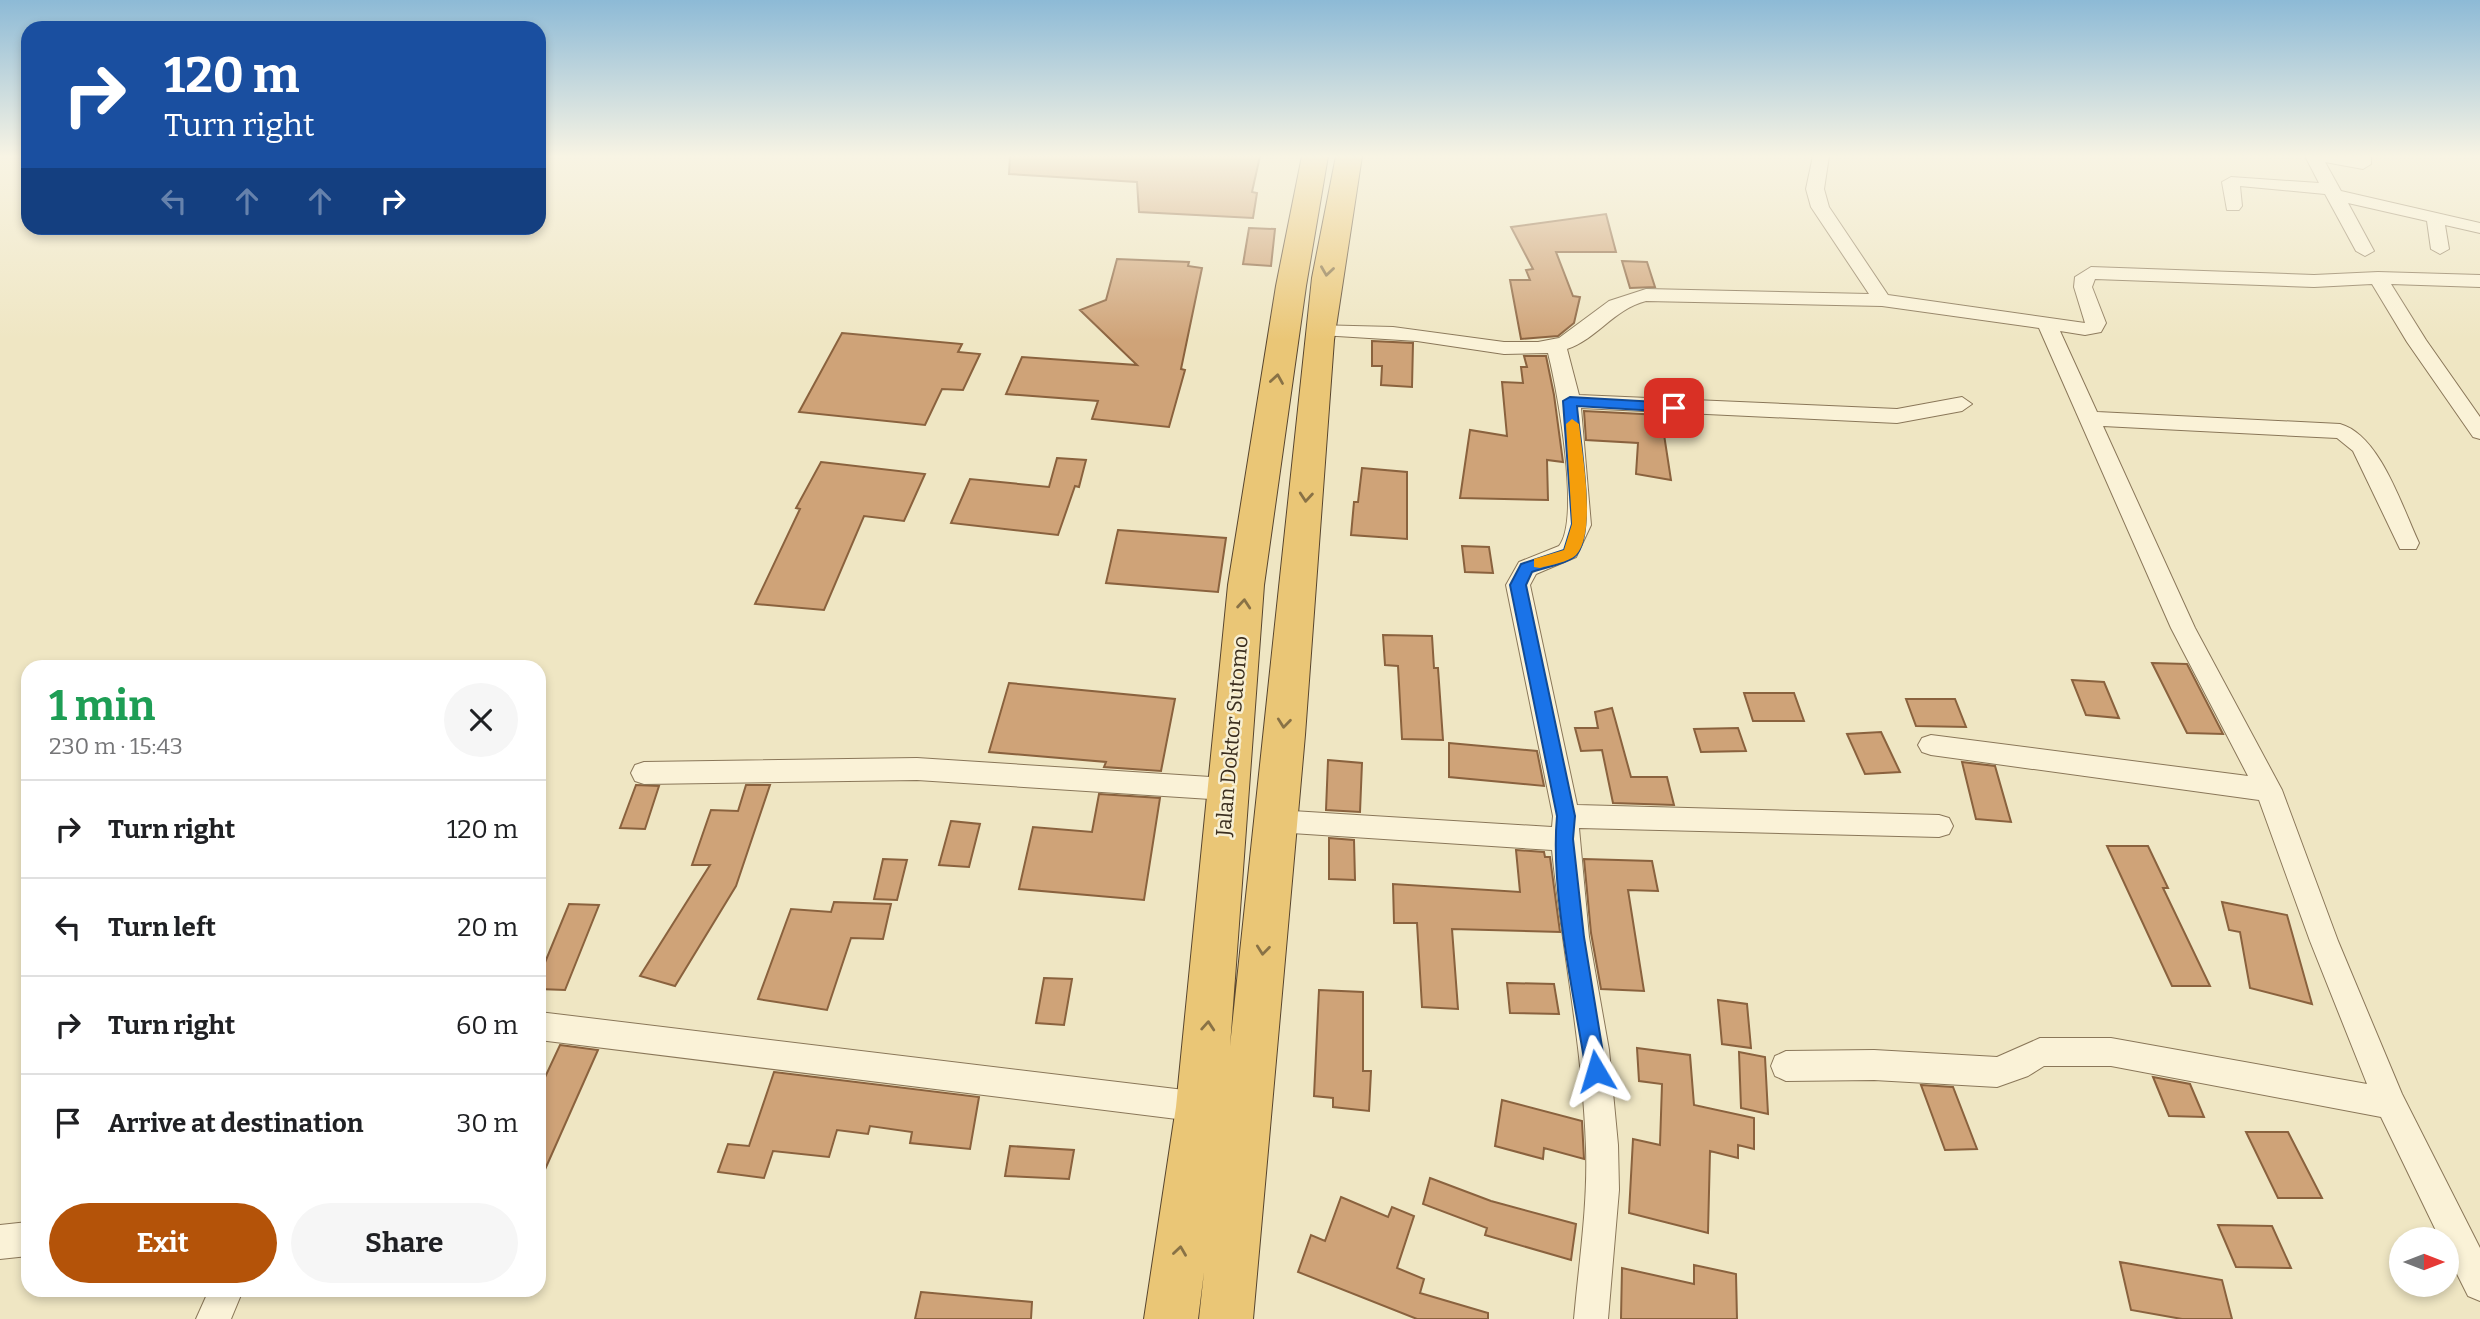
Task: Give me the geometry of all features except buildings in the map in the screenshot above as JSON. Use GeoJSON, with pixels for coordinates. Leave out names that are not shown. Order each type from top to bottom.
{"type":"FeatureCollection","features":[{"type":"Feature","properties":{"kind":"highway","name":"Jalan Doktor Sutomo"},"geometry":{"type":"LineString","coordinates":[[1171,1319],[1201,1107],[1226,789],[1246,585],[1304,218]]}},
{"type":"Feature","properties":{"kind":"highway"},"geometry":{"type":"LineString","coordinates":[[1226,1319],[1276,821],[1321,329],[1335,218]]}},
{"type":"Feature","properties":{"kind":"street"},"geometry":{"type":"LineString","coordinates":[[1827,218],[1882,300]]}},
{"type":"Feature","properties":{"kind":"street"},"geometry":{"type":"LineString","coordinates":[[2349,218],[2365,251]]}},
{"type":"Feature","properties":{"kind":"street"},"geometry":{"type":"LineString","coordinates":[[2440,249],[2435,218],[2480,228]]}},
{"type":"Feature","properties":{"kind":"street"},"geometry":{"type":"LineString","coordinates":[[1321,329],[1418,335],[1496,346],[1556,346],[1569,341],[1614,304],[1628,298],[1762,296],[1882,300],[2048,326],[2085,329],[2096,326],[2083,287],[2084,277],[2091,273],[2314,281],[2378,278],[2480,281]]}},
{"type":"Feature","properties":{"kind":"street"},"geometry":{"type":"LineString","coordinates":[[2378,278],[2417,342],[2480,432]]}},
{"type":"Feature","properties":{"kind":"street"},"geometry":{"type":"LineString","coordinates":[[2048,326],[2092,419],[2183,628],[2269,790],[2324,941],[2390,1104],[2480,1284]]}},
{"type":"Feature","properties":{"kind":"street"},"geometry":{"type":"LineString","coordinates":[[1556,346],[1570,401],[1580,524],[1575,544],[1569,553],[1527,568],[1518,585],[1565,828],[1575,937],[1594,1050],[1603,1190],[1591,1319]]}},
{"type":"Feature","properties":{"kind":"street"},"geometry":{"type":"LineString","coordinates":[[1570,401],[1860,416],[1897,416],[1962,404]]}},
{"type":"Feature","properties":{"kind":"street"},"geometry":{"type":"LineString","coordinates":[[2092,419],[2340,431],[2351,436],[2362,447],[2408,542]]}},
{"type":"Feature","properties":{"kind":"street"},"geometry":{"type":"LineString","coordinates":[[1931,745],[2269,790]]}},
{"type":"Feature","properties":{"kind":"street"},"geometry":{"type":"LineString","coordinates":[[644,773],[917,769],[1226,789]]}},
{"type":"Feature","properties":{"kind":"street"},"geometry":{"type":"LineString","coordinates":[[1276,821],[1565,828],[1939,826]]}},
{"type":"Feature","properties":{"kind":"street"},"geometry":{"type":"LineString","coordinates":[[546,1027],[1201,1107]]}},
{"type":"Feature","properties":{"kind":"street"},"geometry":{"type":"LineString","coordinates":[[1786,1066],[1874,1065],[1997,1072],[2017,1066],[2040,1052],[2110,1052],[2390,1104]]}},
{"type":"Feature","properties":{"kind":"street"},"geometry":{"type":"LineString","coordinates":[[0,1241],[21,1240]]}},
{"type":"Feature","properties":{"kind":"street"},"geometry":{"type":"LineString","coordinates":[[213,1319],[223,1297]]}},
{"type":"Feature","properties":{"kind":"slow traffic"},"geometry":{"type":"LineString","coordinates":[[1540,563],[1569,553],[1575,544],[1580,524],[1572,424]]}},
{"type":"Feature","properties":{"kind":"route"},"geometry":{"type":"LineString","coordinates":[[1596,1071],[1575,937],[1564,839],[1566,816],[1518,585],[1520,576],[1527,568],[1569,553],[1575,544],[1580,524],[1570,401],[1674,408]]}}]}
